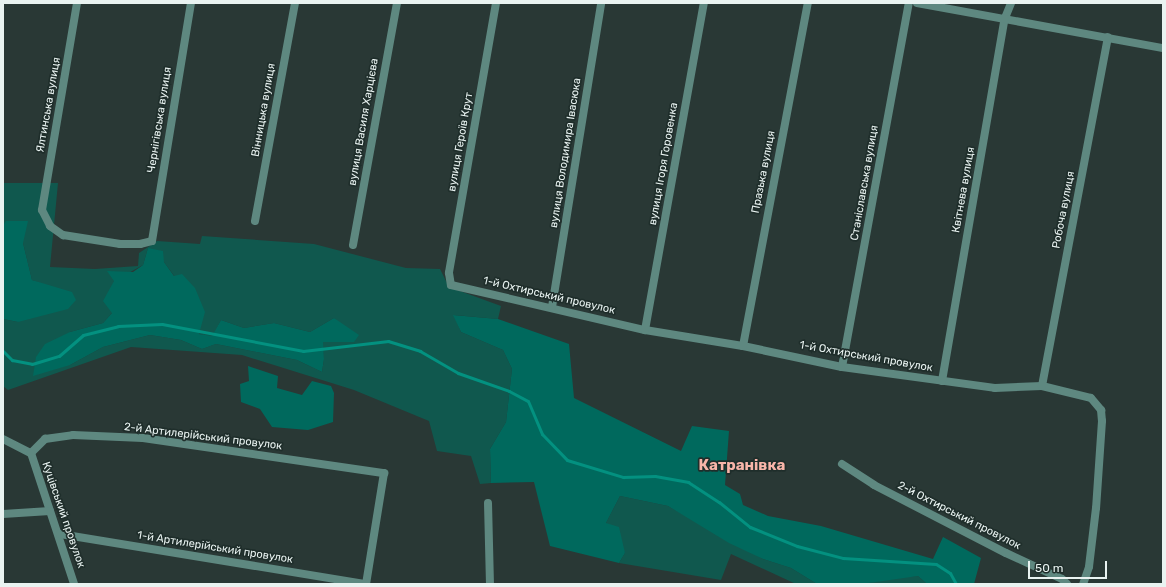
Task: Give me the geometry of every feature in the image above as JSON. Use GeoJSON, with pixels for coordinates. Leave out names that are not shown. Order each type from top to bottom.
{"type":"FeatureCollection","features":[{"type":"Feature","properties":{"kind":"street","name":"Ялтинська вулиця"},"geometry":{"type":"LineString","coordinates":[[77,3],[42,210],[50,226],[63,235],[120,244],[140,244],[152,241]]}},
{"type":"Feature","properties":{"kind":"street","name":"Чернігівська вулиця"},"geometry":{"type":"LineString","coordinates":[[152,241],[191,3]]}},
{"type":"Feature","properties":{"kind":"street","name":"Вінницька вулиця"},"geometry":{"type":"LineString","coordinates":[[255,220],[295,3]]}},
{"type":"Feature","properties":{"kind":"street","name":"вулиця Василя Харцієва"},"geometry":{"type":"LineString","coordinates":[[353,245],[397,3]]}},
{"type":"Feature","properties":{"kind":"street","name":"вулиця Героїв Крут"},"geometry":{"type":"LineString","coordinates":[[452,285],[449,273],[496,3]]}},
{"type":"Feature","properties":{"kind":"street","name":"вулиця Володимира Івасюка"},"geometry":{"type":"LineString","coordinates":[[552,307],[601,3]]}},
{"type":"Feature","properties":{"kind":"street","name":"вулиця Ігоря Горовенка"},"geometry":{"type":"LineString","coordinates":[[645,330],[704,3]]}},
{"type":"Feature","properties":{"kind":"street","name":"Празька вулиця"},"geometry":{"type":"LineString","coordinates":[[743,346],[808,3]]}},
{"type":"Feature","properties":{"kind":"street","name":"Станіславська вулиця"},"geometry":{"type":"LineString","coordinates":[[842,366],[909,3]]}},
{"type":"Feature","properties":{"kind":"street"},"geometry":{"type":"LineString","coordinates":[[917,3],[1163,48]]}},
{"type":"Feature","properties":{"kind":"street","name":"Квітнева вулиця"},"geometry":{"type":"LineString","coordinates":[[942,381],[1005,18],[1011,3]]}},
{"type":"Feature","properties":{"kind":"street","name":"Робоча вулиця"},"geometry":{"type":"LineString","coordinates":[[1042,386],[1108,37]]}},
{"type":"Feature","properties":{"kind":"street","name":"1-й Охтирський провулок"},"geometry":{"type":"LineString","coordinates":[[452,285],[552,307],[645,330],[743,346],[842,366],[995,388],[1042,386],[1091,398],[1101,410],[1096,508],[1089,567],[1083,584]]}},
{"type":"Feature","properties":{"kind":"street","name":"2-й Артилерійський провулок"},"geometry":{"type":"LineString","coordinates":[[31,453],[45,439],[73,435],[143,438],[384,473],[366,584]]}},
{"type":"Feature","properties":{"kind":"street"},"geometry":{"type":"LineString","coordinates":[[3,439],[31,453]]}},
{"type":"Feature","properties":{"kind":"street","name":"Куцівський провулок"},"geometry":{"type":"LineString","coordinates":[[31,453],[50,511],[60,534],[74,584]]}},
{"type":"Feature","properties":{"kind":"street","name":"2-й Охтирський провулок"},"geometry":{"type":"LineString","coordinates":[[842,464],[874,485],[1006,553],[1062,579],[1068,584]]}},
{"type":"Feature","properties":{"kind":"street"},"geometry":{"type":"LineString","coordinates":[[488,502],[490,584]]}},
{"type":"Feature","properties":{"kind":"street"},"geometry":{"type":"LineString","coordinates":[[3,514],[50,511]]}},
{"type":"Feature","properties":{"kind":"street","name":"1-й Артилерійський провулок"},"geometry":{"type":"LineString","coordinates":[[60,534],[366,584]]}},
{"type":"Feature","properties":{"kind":"green space"},"geometry":{"type":"Polygon","coordinates":[[[3,183],[58,183],[50,267],[95,269],[138,266],[139,253],[157,241],[200,244],[202,236],[314,244],[406,268],[440,269],[449,287],[501,306],[498,319],[454,315],[461,332],[503,350],[512,369],[506,422],[490,449],[491,483],[480,484],[471,456],[437,451],[429,421],[354,390],[242,355],[131,347],[8,390],[3,386],[3,319],[18,322],[51,287],[32,280],[23,243],[7,221],[3,225],[3,183]],[[148,248],[143,265],[114,281],[112,313],[103,323],[70,332],[70,365],[103,347],[150,335],[181,340],[202,349],[216,344],[297,360],[322,372],[324,359],[322,342],[354,342],[334,318],[310,332],[274,323],[244,328],[221,320],[212,337],[199,334],[175,277],[164,262],[148,248]]]}},
{"type":"Feature","properties":{"kind":"green space"},"geometry":{"type":"Polygon","coordinates":[[[6,221],[28,221],[23,243],[32,280],[72,292],[76,300],[68,309],[18,322],[3,319],[3,225],[6,221]]]}},
{"type":"Feature","properties":{"kind":"green space"},"geometry":{"type":"Polygon","coordinates":[[[148,248],[163,251],[164,262],[174,276],[182,274],[195,288],[205,312],[199,334],[212,336],[221,320],[244,328],[274,323],[310,332],[334,318],[359,335],[354,342],[323,342],[324,359],[322,372],[297,360],[216,344],[202,349],[181,340],[150,335],[103,347],[70,365],[33,376],[36,357],[45,344],[70,332],[103,323],[112,313],[103,301],[114,281],[107,271],[133,272],[143,265],[148,248]]]}},
{"type":"Feature","properties":{"kind":"green space"},"geometry":{"type":"Polygon","coordinates":[[[453,315],[498,319],[569,344],[574,398],[681,451],[692,426],[729,431],[725,485],[740,494],[743,505],[768,516],[821,526],[933,559],[943,537],[981,558],[974,584],[927,584],[918,576],[862,584],[817,584],[791,568],[763,559],[729,543],[668,506],[620,496],[606,523],[619,527],[625,553],[619,563],[550,546],[534,482],[491,483],[490,449],[506,422],[512,369],[503,350],[461,332],[453,315]]]}},
{"type":"Feature","properties":{"kind":"green space"},"geometry":{"type":"Polygon","coordinates":[[[248,366],[278,376],[277,388],[302,395],[312,381],[331,386],[334,393],[333,422],[308,430],[272,427],[260,409],[241,402],[240,384],[249,381],[248,366]]]}},
{"type":"Feature","properties":{"kind":"green space"},"geometry":{"type":"Polygon","coordinates":[[[620,496],[668,506],[763,559],[791,568],[817,584],[796,584],[731,554],[721,580],[619,563],[625,553],[606,523],[620,496]]]}},
{"type":"Feature","properties":{"kind":"green space"},"geometry":{"type":"Polygon","coordinates":[[[918,576],[927,584],[862,584],[901,577],[918,576]]]}},
{"type":"Feature","properties":{"kind":"waterway"},"geometry":{"type":"LineString","coordinates":[[3,351],[12,360],[32,364],[59,356],[83,335],[118,326],[162,324],[303,351],[388,341],[420,351],[458,373],[509,391],[528,401],[542,434],[567,460],[623,477],[655,476],[688,482],[719,502],[750,527],[797,546],[843,558],[936,564],[950,573],[956,584]]}},
{"type":"Feature","properties":{"kind":"district","name":"Катранівка"},"geometry":{"type":"Point","coordinates":[742,466]}}]}
